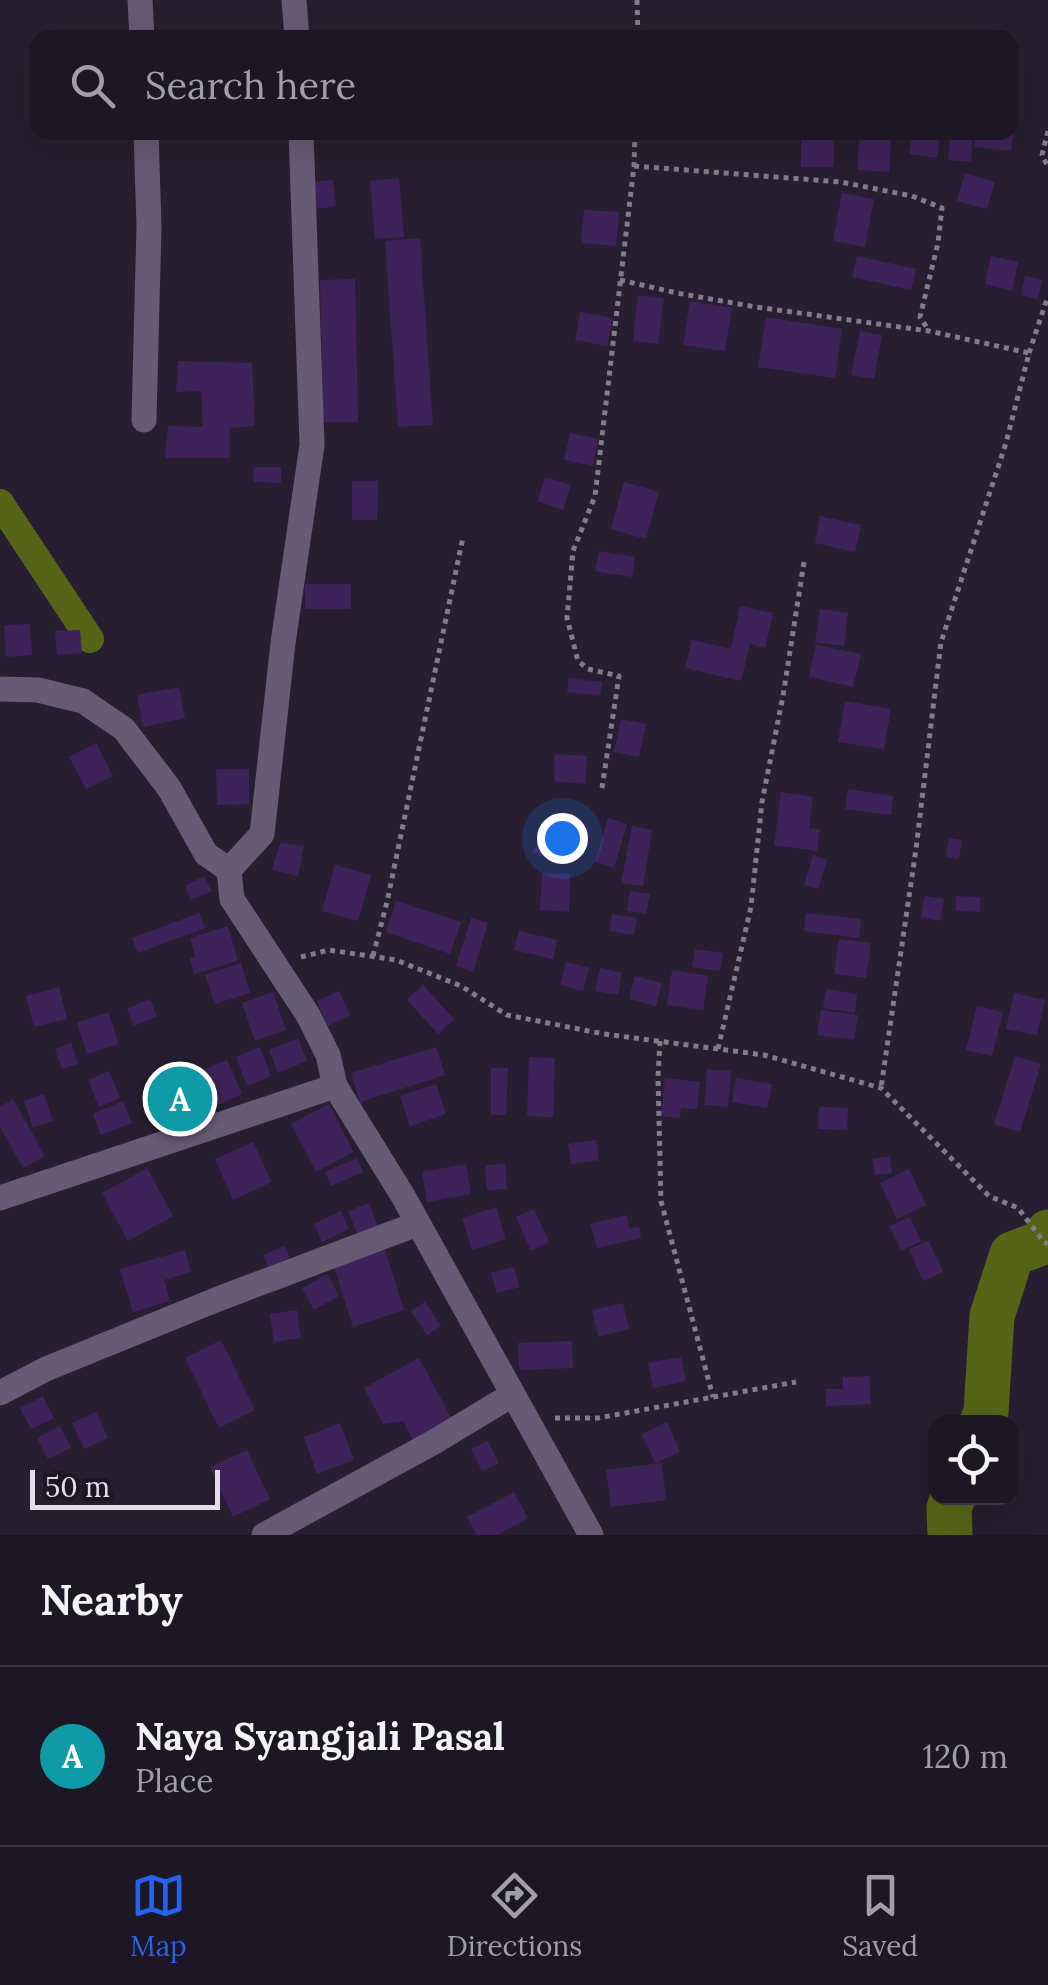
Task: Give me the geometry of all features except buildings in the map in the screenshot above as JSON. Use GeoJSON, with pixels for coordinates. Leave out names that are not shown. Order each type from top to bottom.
{"type":"FeatureCollection","features":[{"type":"Feature","properties":{"kind":"street"},"geometry":{"type":"LineString","coordinates":[[140,0],[142,30]]}},
{"type":"Feature","properties":{"kind":"street"},"geometry":{"type":"LineString","coordinates":[[294,0],[296,30]]}},
{"type":"Feature","properties":{"kind":"street"},"geometry":{"type":"LineString","coordinates":[[144,420],[150,226],[146,140]]}},
{"type":"Feature","properties":{"kind":"street"},"geometry":{"type":"LineString","coordinates":[[301,140],[312,446],[262,834],[229,870],[232,899],[308,1016],[328,1055],[335,1086],[403,1196],[591,1535]]}},
{"type":"Feature","properties":{"kind":"street"},"geometry":{"type":"LineString","coordinates":[[0,690],[38,690],[83,701],[124,729],[169,788],[206,854],[229,870]]}},
{"type":"Feature","properties":{"kind":"street"},"geometry":{"type":"LineString","coordinates":[[0,1198],[335,1086]]}},
{"type":"Feature","properties":{"kind":"street"},"geometry":{"type":"LineString","coordinates":[[0,1393],[46,1369],[218,1299],[418,1224]]}},
{"type":"Feature","properties":{"kind":"street"},"geometry":{"type":"LineString","coordinates":[[264,1535],[512,1395]]}},
{"type":"Feature","properties":{"kind":"path"},"geometry":{"type":"LineString","coordinates":[[638,0],[638,30]]}},
{"type":"Feature","properties":{"kind":"path"},"geometry":{"type":"LineString","coordinates":[[1048,130],[1042,155],[1048,167]]}},
{"type":"Feature","properties":{"kind":"path"},"geometry":{"type":"LineString","coordinates":[[602,788],[619,676],[588,669],[578,660],[567,618],[573,550],[595,496],[635,140]]}},
{"type":"Feature","properties":{"kind":"path"},"geometry":{"type":"LineString","coordinates":[[634,166],[840,182],[912,196],[942,208],[938,243],[920,317],[929,331]]}},
{"type":"Feature","properties":{"kind":"path"},"geometry":{"type":"LineString","coordinates":[[620,280],[756,307],[929,331],[1029,354]]}},
{"type":"Feature","properties":{"kind":"path"},"geometry":{"type":"LineString","coordinates":[[881,1088],[941,642],[1006,443],[1048,296]]}},
{"type":"Feature","properties":{"kind":"path"},"geometry":{"type":"LineString","coordinates":[[373,956],[463,537]]}},
{"type":"Feature","properties":{"kind":"path"},"geometry":{"type":"LineString","coordinates":[[718,1049],[751,907],[762,802],[804,562]]}},
{"type":"Feature","properties":{"kind":"path"},"geometry":{"type":"LineString","coordinates":[[274,964],[329,950],[396,960],[461,986],[508,1014],[604,1034],[764,1055],[881,1088],[988,1196],[1018,1208],[1048,1244]]}},
{"type":"Feature","properties":{"kind":"path"},"geometry":{"type":"LineString","coordinates":[[660,1041],[662,1201],[713,1397]]}},
{"type":"Feature","properties":{"kind":"path"},"geometry":{"type":"LineString","coordinates":[[527,1418],[598,1418],[796,1382]]}},
{"type":"Feature","properties":{"kind":"waterway"},"geometry":{"type":"LineString","coordinates":[[0,503],[90,639]]}},
{"type":"Feature","properties":{"kind":"waterway"},"geometry":{"type":"LineString","coordinates":[[985,1415],[992,1316],[1012,1254],[1044,1242],[1048,1232]]}},
{"type":"Feature","properties":{"kind":"waterway"},"geometry":{"type":"LineString","coordinates":[[950,1505],[950,1535]]}},
{"type":"Feature","properties":{"kind":"place","name":"Naya Syangjali Pasal"},"geometry":{"type":"Point","coordinates":[180,1099]}}]}
